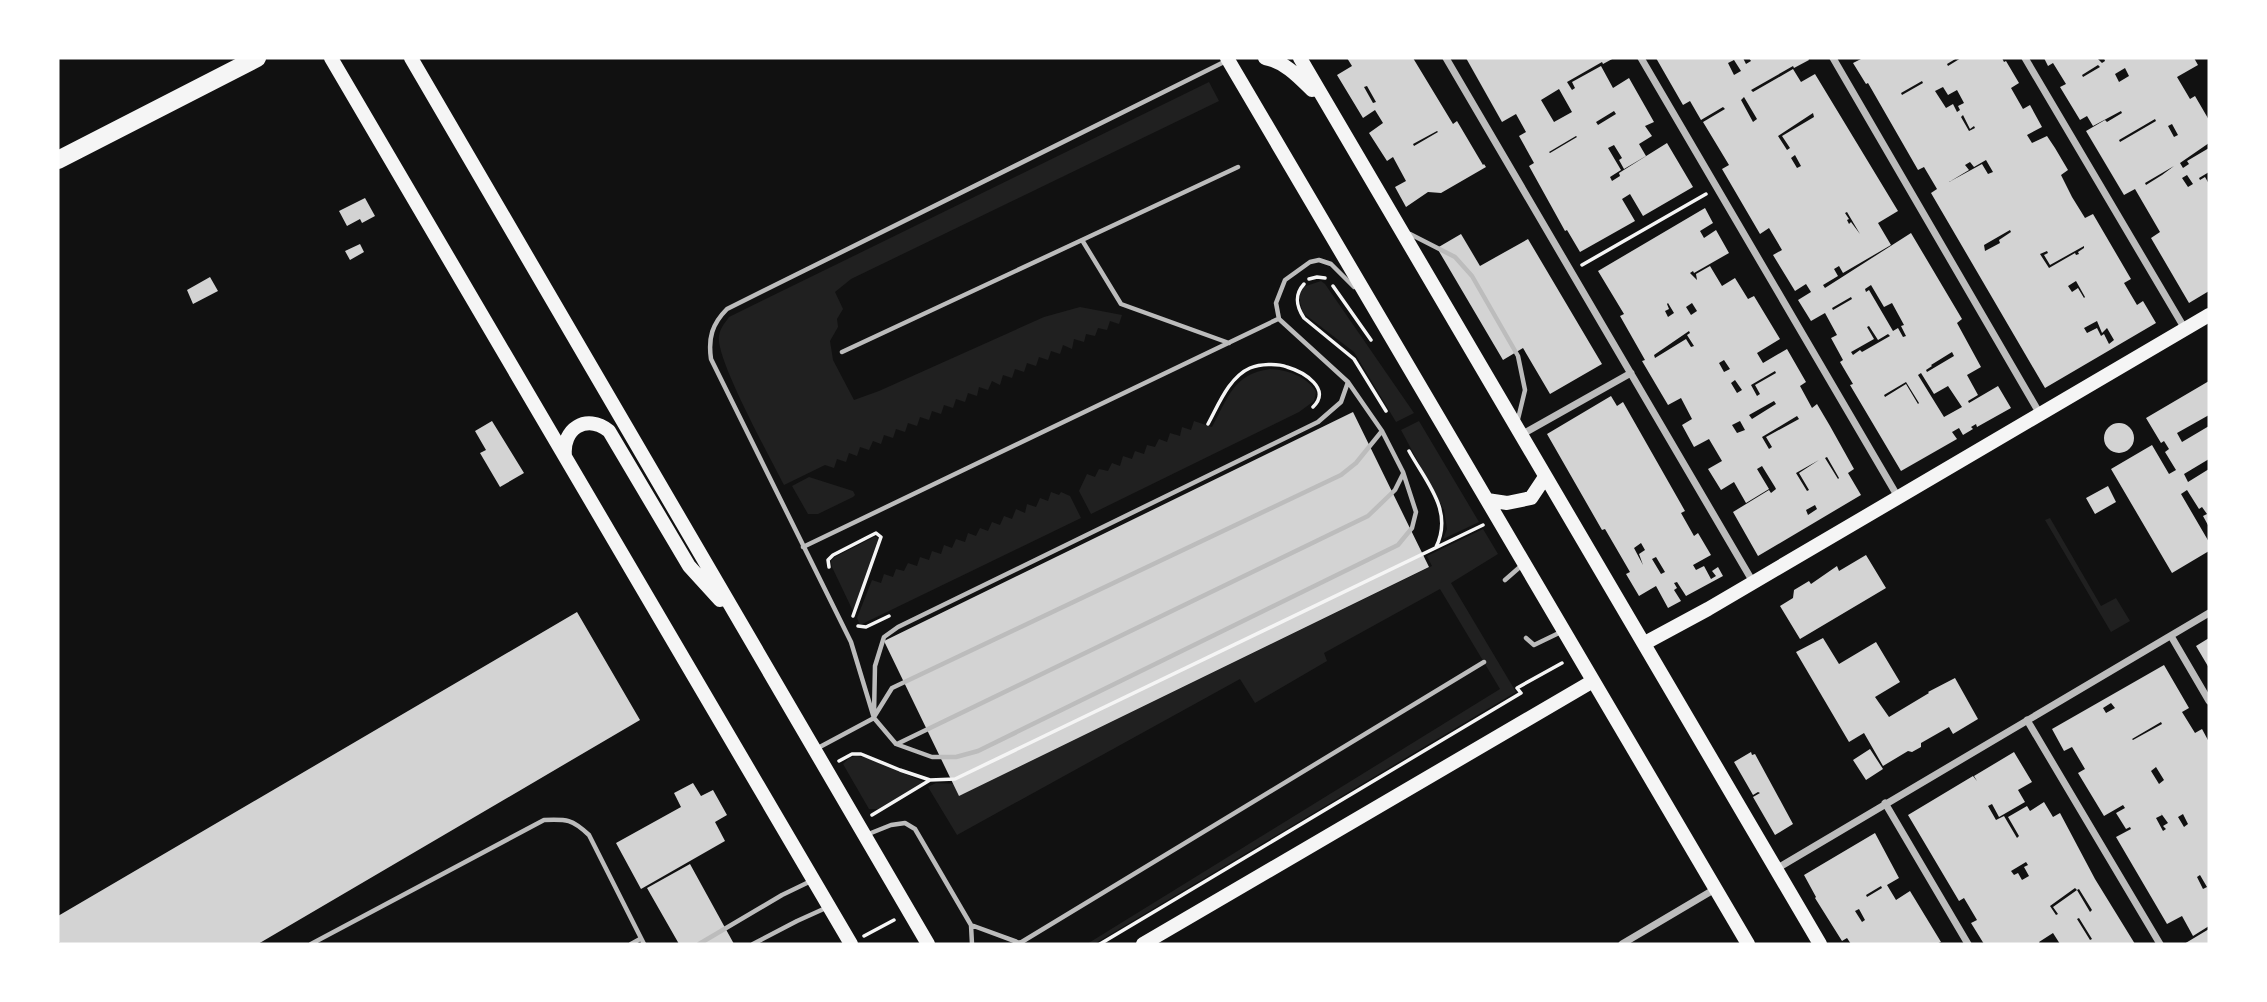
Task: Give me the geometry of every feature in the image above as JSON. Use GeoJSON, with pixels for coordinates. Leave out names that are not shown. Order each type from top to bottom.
{"type":"FeatureCollection","features":[{"type":"Feature","properties":{"kind":"highway"},"geometry":{"type":"LineString","coordinates":[[58,160],[257,58]]}},
{"type":"Feature","properties":{"kind":"main road"},"geometry":{"type":"LineString","coordinates":[[331,58],[851,944]]}},
{"type":"Feature","properties":{"kind":"main road"},"geometry":{"type":"LineString","coordinates":[[411,58],[928,944]]}},
{"type":"Feature","properties":{"kind":"main road"},"geometry":{"type":"LineString","coordinates":[[1232,58],[1370,301],[1524,563],[1558,634],[1593,681],[1748,944]]}},
{"type":"Feature","properties":{"kind":"main road"},"geometry":{"type":"LineString","coordinates":[[1265,58],[1273,59],[1293,71],[1326,103]]}},
{"type":"Feature","properties":{"kind":"main road"},"geometry":{"type":"LineString","coordinates":[[1300,58],[1820,944]]}},
{"type":"Feature","properties":{"kind":"main road"},"geometry":{"type":"LineString","coordinates":[[1645,643],[1708,609],[2209,315]]}},
{"type":"Feature","properties":{"kind":"main road"},"geometry":{"type":"LineString","coordinates":[[565,456],[566,441],[575,428],[582,424],[596,424],[609,431],[689,566],[738,619]]}},
{"type":"Feature","properties":{"kind":"main road"},"geometry":{"type":"LineString","coordinates":[[1487,500],[1507,503],[1531,498],[1545,477]]}},
{"type":"Feature","properties":{"kind":"main road"},"geometry":{"type":"LineString","coordinates":[[1143,944],[1593,681]]}},
{"type":"Feature","properties":{"kind":"street"},"geometry":{"type":"LineString","coordinates":[[1446,58],[1754,582]]}},
{"type":"Feature","properties":{"kind":"street"},"geometry":{"type":"LineString","coordinates":[[1641,58],[1898,497]]}},
{"type":"Feature","properties":{"kind":"street"},"geometry":{"type":"LineString","coordinates":[[1833,58],[2040,415]]}},
{"type":"Feature","properties":{"kind":"street"},"geometry":{"type":"LineString","coordinates":[[2025,58],[2185,329]]}},
{"type":"Feature","properties":{"kind":"street"},"geometry":{"type":"LineString","coordinates":[[1518,431],[1631,373]]}},
{"type":"Feature","properties":{"kind":"street"},"geometry":{"type":"LineString","coordinates":[[1775,869],[2209,613]]}},
{"type":"Feature","properties":{"kind":"street"},"geometry":{"type":"LineString","coordinates":[[2171,636],[2209,701]]}},
{"type":"Feature","properties":{"kind":"street"},"geometry":{"type":"LineString","coordinates":[[2027,720],[2160,944]]}},
{"type":"Feature","properties":{"kind":"street"},"geometry":{"type":"LineString","coordinates":[[1885,803],[1968,944]]}},
{"type":"Feature","properties":{"kind":"street"},"geometry":{"type":"LineString","coordinates":[[1622,944],[1715,889]]}},
{"type":"Feature","properties":{"kind":"lane"},"geometry":{"type":"LineString","coordinates":[[1232,58],[727,309],[711,331],[711,359],[851,642],[874,718],[896,744],[932,757],[956,757],[978,751],[1398,545],[1412,528],[1416,512],[1403,472],[1382,431],[1348,383],[1279,318],[1276,303],[1285,280],[1310,262],[1319,260],[1331,264],[1370,301]]}},
{"type":"Feature","properties":{"kind":"lane"},"geometry":{"type":"LineString","coordinates":[[842,352],[1238,167]]}},
{"type":"Feature","properties":{"kind":"lane"},"geometry":{"type":"LineString","coordinates":[[1402,230],[1455,257],[1479,287],[1518,356],[1525,390],[1518,431]]}},
{"type":"Feature","properties":{"kind":"lane"},"geometry":{"type":"LineString","coordinates":[[1082,240],[1121,304],[1230,343]]}},
{"type":"Feature","properties":{"kind":"lane"},"geometry":{"type":"LineString","coordinates":[[803,547],[1279,318]]}},
{"type":"Feature","properties":{"kind":"lane"},"geometry":{"type":"LineString","coordinates":[[874,718],[875,666],[884,637],[898,627],[1318,422],[1341,402],[1348,383]]}},
{"type":"Feature","properties":{"kind":"lane"},"geometry":{"type":"LineString","coordinates":[[815,749],[874,718],[892,688],[1341,475],[1356,463],[1382,431]]}},
{"type":"Feature","properties":{"kind":"lane"},"geometry":{"type":"LineString","coordinates":[[896,744],[1368,516],[1395,490],[1403,472]]}},
{"type":"Feature","properties":{"kind":"lane"},"geometry":{"type":"LineString","coordinates":[[1504,580],[1524,563]]}},
{"type":"Feature","properties":{"kind":"lane"},"geometry":{"type":"LineString","coordinates":[[1526,638],[1534,645],[1558,634]]}},
{"type":"Feature","properties":{"kind":"lane"},"geometry":{"type":"LineString","coordinates":[[971,925],[1020,943],[1484,662]]}},
{"type":"Feature","properties":{"kind":"lane"},"geometry":{"type":"LineString","coordinates":[[312,944],[544,820],[564,819],[576,823],[589,835],[642,942],[631,944]]}},
{"type":"Feature","properties":{"kind":"lane"},"geometry":{"type":"LineString","coordinates":[[865,836],[891,825],[905,823],[915,829],[971,925],[972,944]]}},
{"type":"Feature","properties":{"kind":"lane"},"geometry":{"type":"LineString","coordinates":[[699,944],[813,880]]}},
{"type":"Feature","properties":{"kind":"lane"},"geometry":{"type":"LineString","coordinates":[[753,944],[829,907]]}},
{"type":"Feature","properties":{"kind":"path"},"geometry":{"type":"LineString","coordinates":[[1571,271],[1717,188]]}},
{"type":"Feature","properties":{"kind":"path"},"geometry":{"type":"LineString","coordinates":[[1208,424],[1231,384],[1249,368],[1267,365],[1286,366],[1316,383],[1320,393],[1317,403],[1310,410]]}},
{"type":"Feature","properties":{"kind":"path"},"geometry":{"type":"LineString","coordinates":[[829,568],[828,560],[833,555],[872,534],[880,535],[881,540],[852,616]]}},
{"type":"Feature","properties":{"kind":"path"},"geometry":{"type":"LineString","coordinates":[[846,604],[858,626],[862,628],[891,615]]}},
{"type":"Feature","properties":{"kind":"path"},"geometry":{"type":"LineString","coordinates":[[1100,944],[1521,694],[1517,688],[1566,660],[1558,634]]}},
{"type":"Feature","properties":{"kind":"path"},"geometry":{"type":"LineString","coordinates":[[851,944],[909,912]]}},
{"type":"Feature","properties":{"kind":"shaded area"},"geometry":{"type":"Polygon","coordinates":[[[1209,82],[1219,101],[851,279],[835,292],[843,309],[837,319],[838,327],[830,341],[833,360],[854,400],[1044,317],[1080,307],[1122,315],[1119,324],[1110,321],[1107,330],[1098,328],[1095,336],[1086,334],[1084,342],[1074,339],[1072,349],[1063,345],[1060,354],[1051,351],[1048,360],[1039,357],[1036,366],[1027,363],[1024,372],[1015,369],[1012,378],[1003,375],[1000,385],[992,381],[988,390],[979,387],[977,396],[968,393],[965,402],[956,399],[953,408],[944,405],[941,414],[932,411],[929,420],[920,417],[917,426],[908,423],[905,432],[896,429],[893,438],[884,435],[881,444],[873,441],[869,450],[860,447],[857,456],[849,453],[846,462],[837,459],[834,468],[825,465],[784,485],[745,409],[720,348],[719,336],[729,317],[1209,82]]]}},
{"type":"Feature","properties":{"kind":"shaded area"},"geometry":{"type":"Polygon","coordinates":[[[1321,281],[1414,413],[1396,422],[1354,352],[1303,313],[1299,298],[1303,287],[1321,281]]]}},
{"type":"Feature","properties":{"kind":"shaded area"},"geometry":{"type":"Polygon","coordinates":[[[1270,369],[1290,372],[1302,378],[1316,392],[1314,401],[1299,412],[1091,514],[1079,491],[1087,474],[1095,477],[1099,469],[1108,471],[1112,463],[1120,466],[1123,456],[1132,459],[1135,451],[1144,454],[1147,445],[1155,447],[1159,439],[1167,442],[1170,433],[1180,436],[1182,427],[1191,430],[1194,421],[1212,427],[1228,397],[1240,382],[1248,376],[1270,369]]]}},
{"type":"Feature","properties":{"kind":"shaded area"},"geometry":{"type":"Polygon","coordinates":[[[1419,421],[1479,522],[1443,539],[1447,529],[1444,510],[1401,430],[1419,421]]]}},
{"type":"Feature","properties":{"kind":"shaded area"},"geometry":{"type":"Polygon","coordinates":[[[809,477],[853,491],[855,495],[818,514],[808,514],[792,486],[809,477]]]}},
{"type":"Feature","properties":{"kind":"shaded area"},"geometry":{"type":"Polygon","coordinates":[[[1051,492],[1070,496],[1081,518],[860,625],[857,618],[872,580],[881,583],[884,574],[893,577],[896,569],[904,571],[908,563],[917,566],[920,557],[929,560],[932,551],[941,554],[944,545],[952,548],[956,539],[965,542],[968,533],[976,536],[980,528],[988,531],[992,522],[1000,525],[1004,516],[1012,519],[1016,509],[1025,513],[1027,504],[1036,507],[1040,498],[1048,501],[1051,492]]]}},
{"type":"Feature","properties":{"kind":"shaded area"},"geometry":{"type":"Polygon","coordinates":[[[2050,518],[2101,606],[2116,598],[2130,621],[2111,632],[2045,520],[2050,518]]]}},
{"type":"Feature","properties":{"kind":"shaded area"},"geometry":{"type":"Polygon","coordinates":[[[1483,529],[1498,554],[1451,583],[1516,692],[1094,944],[1087,944],[1500,689],[1440,589],[1324,653],[1327,661],[1255,703],[1240,679],[957,835],[928,787],[936,783],[958,784],[963,794],[1432,566],[1427,556],[1483,529]]]}},
{"type":"Feature","properties":{"kind":"shaded area"},"geometry":{"type":"Polygon","coordinates":[[[874,537],[878,540],[853,611],[831,561],[874,537]]]}},
{"type":"Feature","properties":{"kind":"shaded area"},"geometry":{"type":"Polygon","coordinates":[[[856,756],[868,758],[924,782],[878,809],[869,809],[843,764],[856,756]]]}},
{"type":"Feature","properties":{"kind":"building"},"geometry":{"type":"Polygon","coordinates":[[[1347,58],[1413,58],[1453,124],[1457,121],[1486,167],[1441,193],[1428,192],[1406,207],[1395,187],[1406,181],[1393,157],[1387,161],[1369,133],[1383,123],[1375,110],[1363,118],[1337,75],[1352,66],[1347,58]],[[1367,86],[1364,87],[1373,103],[1376,102],[1367,86]],[[1438,132],[1413,144],[1414,146],[1438,132]]]}},
{"type":"Feature","properties":{"kind":"building"},"geometry":{"type":"Polygon","coordinates":[[[1466,58],[1614,58],[1567,82],[1572,90],[1575,88],[1572,82],[1601,66],[1613,88],[1629,78],[1654,122],[1645,126],[1652,136],[1639,144],[1646,156],[1624,169],[1619,160],[1622,158],[1614,145],[1608,148],[1621,170],[1610,177],[1612,181],[1620,176],[1619,173],[1667,143],[1693,187],[1643,216],[1630,194],[1622,199],[1635,221],[1580,252],[1567,230],[1565,231],[1529,166],[1534,163],[1519,136],[1526,132],[1516,114],[1502,122],[1466,58]],[[1559,89],[1541,100],[1554,122],[1572,112],[1559,89]],[[1614,111],[1596,122],[1598,125],[1616,114],[1614,111]],[[1576,136],[1550,153],[1577,137],[1576,136]]]}},
{"type":"Feature","properties":{"kind":"building"},"geometry":{"type":"Polygon","coordinates":[[[1656,58],[1743,58],[1746,64],[1751,61],[1749,58],[1808,58],[1809,60],[1751,90],[1753,92],[1793,69],[1801,82],[1815,74],[1898,211],[1878,223],[1891,245],[1843,273],[1839,266],[1834,269],[1838,276],[1823,285],[1825,288],[1911,233],[1962,319],[1957,323],[1981,367],[1967,375],[1978,395],[1968,401],[1969,403],[1998,386],[2011,408],[1977,427],[1976,424],[1963,435],[1959,428],[1952,432],[1957,439],[1901,471],[1850,385],[1853,384],[1840,362],[1843,360],[1831,338],[1837,335],[1825,313],[1811,321],[1798,300],[1811,292],[1806,284],[1795,291],[1773,255],[1782,250],[1769,228],[1760,234],[1722,169],[1729,165],[1703,122],[1725,109],[1723,107],[1701,120],[1690,101],[1683,105],[1656,58]],[[1734,60],[1728,63],[1734,75],[1741,71],[1734,60]],[[1744,97],[1741,100],[1753,122],[1757,119],[1744,97]],[[1813,113],[1778,136],[1787,150],[1790,148],[1782,136],[1814,117],[1813,113]],[[1795,155],[1791,158],[1797,168],[1801,166],[1795,155]],[[1847,212],[1849,224],[1851,222],[1860,234],[1847,212]],[[1871,285],[1865,289],[1866,292],[1869,290],[1893,331],[1898,328],[1903,337],[1906,336],[1901,326],[1904,325],[1892,303],[1884,307],[1871,285]],[[1851,297],[1832,308],[1833,310],[1852,299],[1851,297]],[[1869,326],[1867,327],[1874,339],[1851,352],[1853,355],[1860,350],[1862,352],[1890,336],[1888,334],[1878,340],[1869,326]],[[1952,352],[1931,365],[1927,372],[1954,356],[1952,352]],[[1921,373],[1918,375],[1944,417],[1962,407],[1948,386],[1934,394],[1921,373]],[[1906,382],[1884,395],[1885,397],[1906,384],[1918,404],[1906,382]]]}},
{"type":"Feature","properties":{"kind":"building"},"geometry":{"type":"Polygon","coordinates":[[[1863,58],[1957,58],[1947,64],[1948,66],[1961,58],[2002,58],[2006,61],[2019,83],[2011,88],[2023,109],[2030,105],[2042,127],[2027,135],[2032,143],[2047,136],[2068,170],[2061,175],[2072,197],[2085,218],[2093,214],[2131,279],[2124,283],[2137,305],[2143,301],[2156,323],[2045,388],[1931,193],[1937,189],[1924,167],[1918,170],[1868,83],[1866,84],[1853,63],[1863,58]],[[1922,81],[1901,93],[1902,95],[1923,83],[1922,81]],[[1943,87],[1935,91],[1946,108],[1953,104],[1957,112],[1960,110],[1958,106],[1964,103],[1957,90],[1948,95],[1943,87]],[[1963,115],[1961,117],[1969,131],[1975,128],[1974,126],[1970,129],[1963,115]],[[1986,160],[1974,167],[1970,162],[1965,165],[1969,170],[1949,182],[1982,164],[1988,174],[1993,172],[1986,160]],[[2010,230],[1984,245],[1985,251],[2000,243],[1999,240],[2011,232],[2010,230]],[[2084,246],[2050,265],[2044,255],[2047,251],[2040,254],[2049,268],[2075,253],[2079,254],[2084,246]],[[2076,281],[2068,286],[2072,292],[2078,288],[2085,297],[2076,281]],[[2097,321],[2084,328],[2087,333],[2097,328],[2109,344],[2114,340],[2107,328],[2102,333],[2097,321]]]}},
{"type":"Feature","properties":{"kind":"building"},"geometry":{"type":"Polygon","coordinates":[[[2044,58],[2097,58],[2102,63],[2104,58],[2194,58],[2198,65],[2177,77],[2190,99],[2195,96],[2209,120],[2209,143],[2180,163],[2183,168],[2189,164],[2187,161],[2209,148],[2209,172],[2199,178],[2200,180],[2205,177],[2209,184],[2209,291],[2189,303],[2151,238],[2160,232],[2135,189],[2124,195],[2086,131],[2105,120],[2107,122],[2122,113],[2121,111],[2093,126],[2087,116],[2080,120],[2060,87],[2066,84],[2053,63],[2048,66],[2044,58]],[[2098,65],[2082,75],[2083,77],[2100,67],[2098,65]],[[2125,68],[2115,74],[2119,82],[2129,76],[2125,68]],[[2155,119],[2119,140],[2120,142],[2156,121],[2155,119]],[[2172,124],[2168,126],[2174,137],[2178,135],[2172,124]],[[2174,166],[2145,183],[2146,185],[2162,175],[2174,166]],[[2187,175],[2182,178],[2188,187],[2193,184],[2187,175]]]}},
{"type":"Feature","properties":{"kind":"building"},"geometry":{"type":"Polygon","coordinates":[[[365,198],[375,216],[362,223],[360,219],[347,226],[339,211],[365,198]]]}},
{"type":"Feature","properties":{"kind":"building"},"geometry":{"type":"Polygon","coordinates":[[[1705,208],[1713,223],[1700,231],[1704,238],[1716,230],[1729,253],[1690,273],[1697,280],[1696,274],[1710,266],[1722,286],[1735,278],[1748,299],[1754,296],[1780,339],[1757,353],[1763,363],[1787,349],[1806,382],[1800,386],[1812,408],[1817,404],[1854,469],[1848,473],[1861,495],[1758,556],[1733,512],[1769,490],[1771,493],[1775,487],[1762,466],[1757,469],[1769,489],[1746,503],[1734,482],[1721,490],[1708,469],[1722,461],[1709,439],[1694,447],[1682,425],[1692,419],[1681,398],[1668,405],[1620,316],[1624,314],[1598,271],[1705,208]],[[1668,303],[1669,309],[1665,311],[1668,317],[1674,313],[1668,303]],[[1692,303],[1686,307],[1691,315],[1697,311],[1692,303]],[[1689,331],[1654,355],[1655,358],[1686,339],[1691,347],[1694,346],[1687,335],[1689,331]],[[1724,360],[1719,363],[1724,372],[1730,369],[1724,360]],[[1775,371],[1751,385],[1757,396],[1760,394],[1755,385],[1776,373],[1775,371]],[[1735,380],[1731,383],[1737,393],[1742,390],[1735,380]],[[1774,401],[1749,415],[1752,419],[1776,404],[1774,401]],[[1797,416],[1762,437],[1769,449],[1772,447],[1766,437],[1799,419],[1797,416]],[[1740,421],[1732,425],[1737,433],[1745,430],[1740,421]],[[1827,457],[1825,458],[1838,479],[1827,457]],[[1819,460],[1796,473],[1807,491],[1809,490],[1799,473],[1819,460]],[[1815,505],[1806,510],[1808,515],[1817,509],[1815,505]]]}},
{"type":"Feature","properties":{"kind":"building"},"geometry":{"type":"Polygon","coordinates":[[[1461,234],[1480,266],[1528,239],[1602,364],[1550,394],[1523,348],[1503,360],[1437,248],[1461,234]]]}},
{"type":"Feature","properties":{"kind":"building"},"geometry":{"type":"Polygon","coordinates":[[[360,244],[364,252],[350,260],[345,251],[360,244]]]}},
{"type":"Feature","properties":{"kind":"building"},"geometry":{"type":"Polygon","coordinates":[[[210,277],[218,291],[193,304],[187,290],[210,277]]]}},
{"type":"Feature","properties":{"kind":"building"},"geometry":{"type":"Polygon","coordinates":[[[2209,381],[2209,415],[2177,433],[2182,442],[2209,426],[2209,459],[2184,474],[2188,482],[2209,469],[2209,527],[2203,516],[2207,514],[2202,507],[2199,509],[2187,490],[2181,494],[2209,542],[2209,551],[2172,573],[2111,469],[2152,445],[2169,474],[2176,470],[2165,452],[2169,449],[2164,441],[2161,443],[2146,418],[2209,381]]]}},
{"type":"Feature","properties":{"kind":"building"},"geometry":{"type":"Polygon","coordinates":[[[1611,396],[1617,406],[1623,402],[1685,511],[1681,513],[1694,536],[1698,533],[1711,555],[1693,565],[1696,570],[1704,566],[1711,579],[1716,576],[1712,571],[1718,567],[1723,576],[1686,596],[1677,582],[1674,583],[1677,588],[1674,590],[1681,601],[1668,608],[1656,586],[1639,596],[1626,574],[1630,572],[1605,529],[1602,530],[1547,434],[1611,396]],[[1641,543],[1634,548],[1643,565],[1639,554],[1645,550],[1641,543]],[[1656,557],[1652,559],[1661,574],[1665,572],[1656,557]]]}},
{"type":"Feature","properties":{"kind":"building"},"geometry":{"type":"Polygon","coordinates":[[[1353,412],[1429,567],[959,796],[884,641],[1353,412]]]}},
{"type":"Feature","properties":{"kind":"building"},"geometry":{"type":"Polygon","coordinates":[[[492,421],[524,473],[500,487],[480,453],[486,450],[475,431],[492,421]]]}},
{"type":"Feature","properties":{"kind":"building"},"geometry":{"type":"Polygon","coordinates":[[[2119,423],[2130,427],[2134,438],[2130,449],[2119,453],[2108,449],[2104,438],[2108,427],[2119,423]]]}},
{"type":"Feature","properties":{"kind":"building"},"geometry":{"type":"Polygon","coordinates":[[[2108,486],[2116,502],[2095,514],[2086,498],[2108,486]]]}},
{"type":"Feature","properties":{"kind":"building"},"geometry":{"type":"Polygon","coordinates":[[[1866,555],[1886,588],[1800,639],[1780,606],[1793,598],[1794,590],[1809,581],[1811,584],[1837,566],[1839,571],[1866,555]]]}},
{"type":"Feature","properties":{"kind":"building"},"geometry":{"type":"Polygon","coordinates":[[[577,612],[640,720],[258,944],[60,944],[58,916],[577,612]]]}},
{"type":"Feature","properties":{"kind":"building"},"geometry":{"type":"Polygon","coordinates":[[[1823,638],[1839,664],[1876,642],[1900,682],[1875,697],[1889,717],[1955,678],[1978,719],[1953,734],[1949,727],[1921,743],[1921,747],[1912,752],[1908,751],[1883,766],[1864,733],[1849,742],[1796,652],[1823,638]]]}},
{"type":"Feature","properties":{"kind":"building"},"geometry":{"type":"Polygon","coordinates":[[[2209,638],[2209,668],[2196,646],[2209,638]]]}},
{"type":"Feature","properties":{"kind":"building"},"geometry":{"type":"Polygon","coordinates":[[[2164,665],[2189,708],[2182,712],[2195,733],[2202,729],[2209,742],[2209,926],[2193,936],[2182,916],[2167,924],[2116,837],[2131,829],[2126,829],[2116,813],[2125,808],[2123,805],[2104,816],[2078,773],[2085,769],[2072,747],[2064,751],[2052,729],[2164,665]],[[2111,703],[2103,708],[2106,713],[2115,708],[2111,703]],[[2161,722],[2132,739],[2162,724],[2161,722]],[[2156,767],[2151,771],[2159,784],[2164,780],[2156,767]],[[2160,812],[2162,815],[2156,818],[2163,831],[2166,829],[2163,826],[2168,823],[2160,812]],[[2183,814],[2178,817],[2184,827],[2188,824],[2183,814]],[[2200,875],[2197,877],[2203,889],[2207,887],[2200,875]]]}},
{"type":"Feature","properties":{"kind":"building"},"geometry":{"type":"Polygon","coordinates":[[[1870,749],[1883,769],[1866,780],[1853,760],[1870,749]]]}},
{"type":"Feature","properties":{"kind":"building"},"geometry":{"type":"Polygon","coordinates":[[[1751,752],[1752,755],[1755,754],[1793,824],[1775,835],[1753,797],[1760,793],[1753,795],[1734,762],[1751,752]]]}},
{"type":"Feature","properties":{"kind":"building"},"geometry":{"type":"Polygon","coordinates":[[[2014,752],[2032,782],[2018,790],[2025,802],[1999,817],[1992,804],[1988,806],[1996,820],[2004,816],[2017,838],[2019,836],[2008,817],[2027,806],[2030,811],[2044,802],[2053,817],[2060,813],[2095,879],[2135,944],[2060,944],[2053,933],[2039,942],[2040,944],[1984,944],[1971,923],[1977,920],[1964,898],[1959,901],[1908,815],[1973,776],[1977,781],[1974,776],[2014,752]],[[2026,862],[2011,871],[2014,875],[2018,873],[2022,880],[2029,876],[2024,867],[2028,865],[2026,862]],[[2075,888],[2050,906],[2056,915],[2058,914],[2053,907],[2077,890],[2075,888]],[[2079,889],[2077,890],[2090,912],[2092,910],[2079,889]],[[2079,918],[2077,919],[2090,940],[2092,939],[2079,918]]]}},
{"type":"Feature","properties":{"kind":"building"},"geometry":{"type":"Polygon","coordinates":[[[693,783],[701,796],[713,790],[727,815],[715,822],[725,841],[641,889],[616,843],[681,807],[674,793],[693,783]]]}},
{"type":"Feature","properties":{"kind":"building"},"geometry":{"type":"Polygon","coordinates":[[[1875,833],[1899,878],[1887,885],[1896,900],[1910,891],[1941,942],[1851,944],[1847,938],[1842,941],[1804,875],[1875,833]],[[1881,886],[1866,895],[1867,897],[1882,888],[1881,886]],[[1859,909],[1855,911],[1862,922],[1865,920],[1859,909]]]}},
{"type":"Feature","properties":{"kind":"building"},"geometry":{"type":"Polygon","coordinates":[[[690,864],[734,944],[679,944],[647,888],[690,864]]]}},
{"type":"Feature","properties":{"kind":"building"},"geometry":{"type":"Polygon","coordinates":[[[2209,929],[2209,944],[2184,944],[2209,929]]]}}]}
